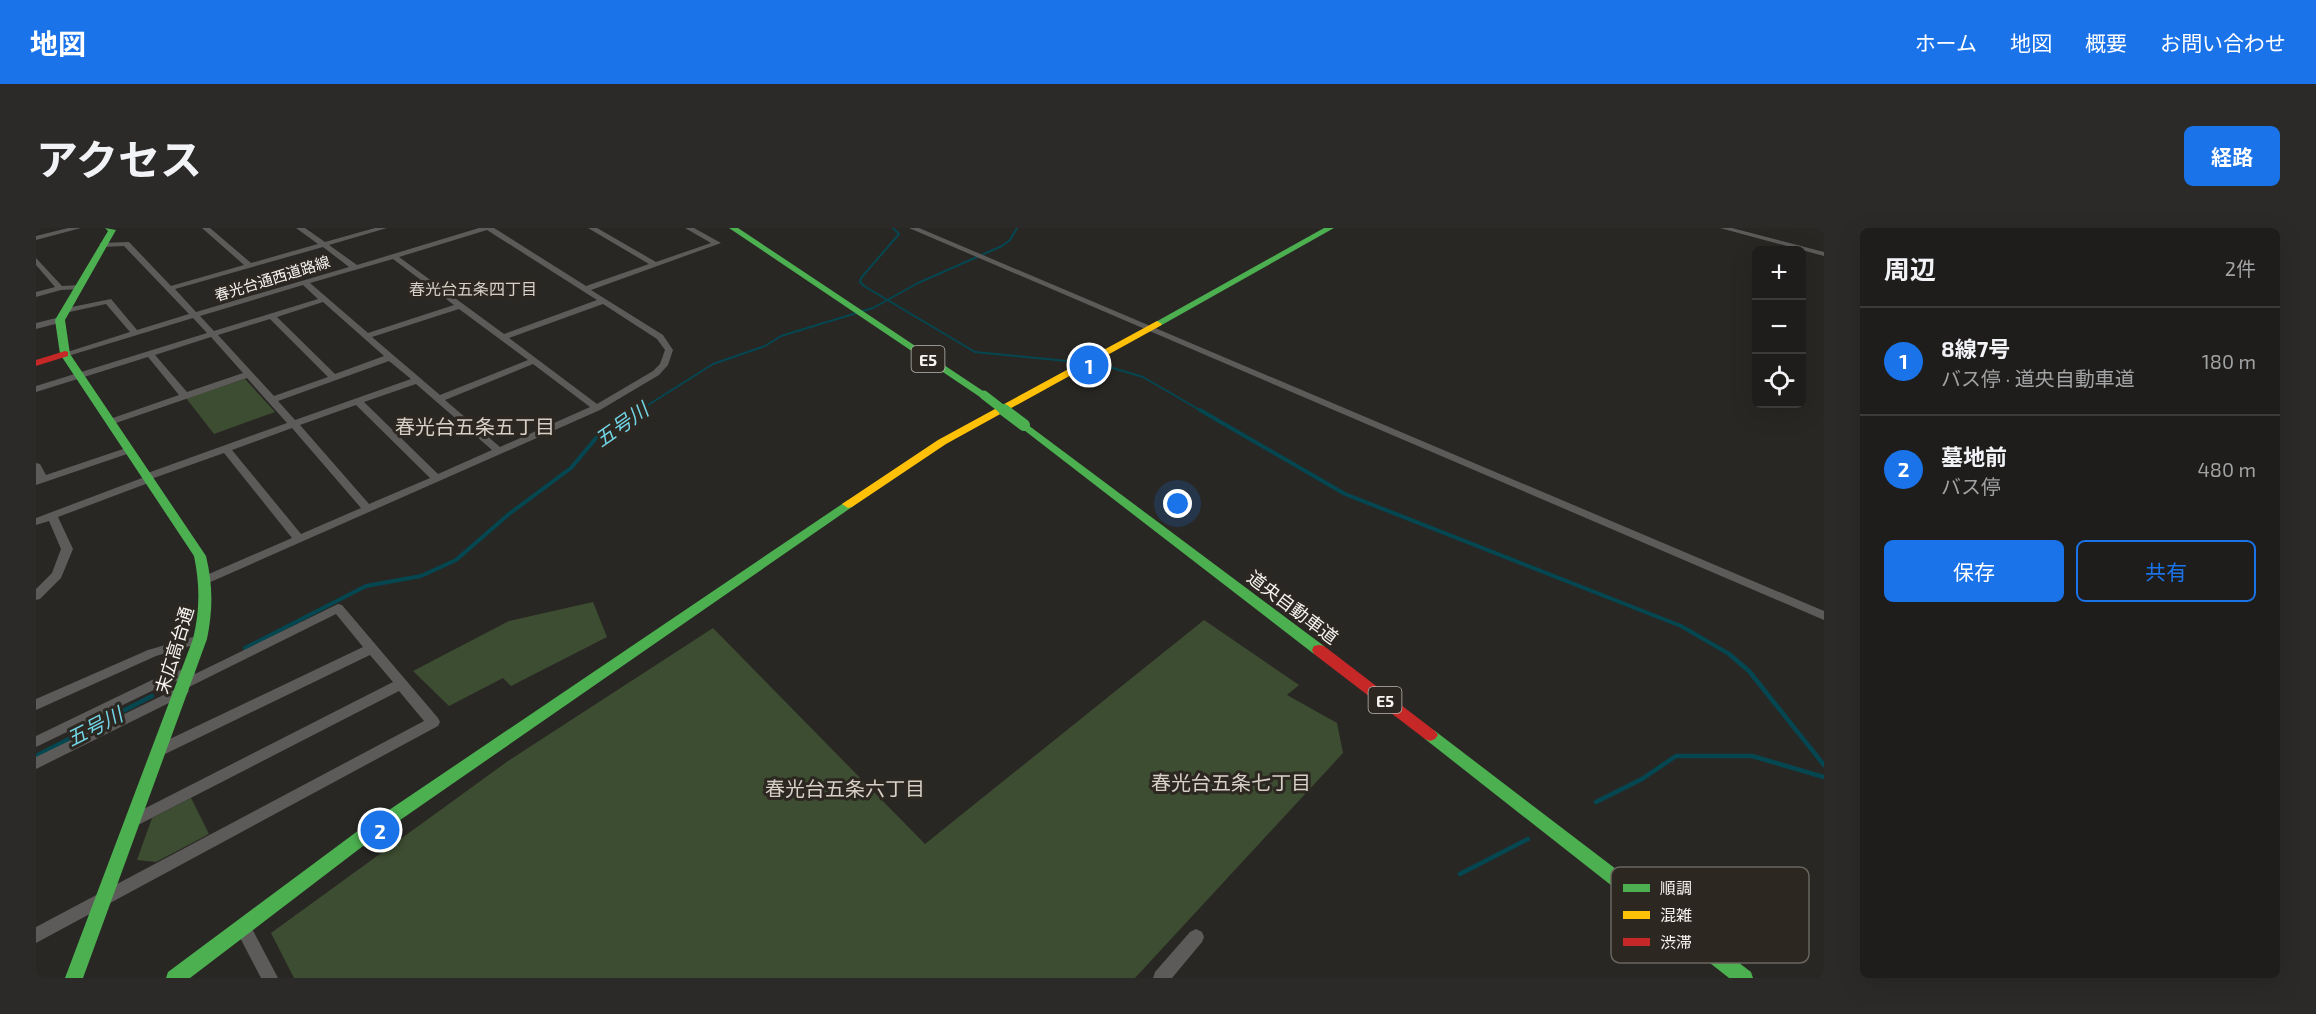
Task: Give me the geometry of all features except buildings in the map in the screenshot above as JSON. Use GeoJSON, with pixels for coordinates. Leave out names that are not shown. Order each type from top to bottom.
{"type":"FeatureCollection","features":[{"type":"Feature","properties":{"kind":"main road"},"geometry":{"type":"LineString","coordinates":[[63,315],[112,230],[109,228]]}},
{"type":"Feature","properties":{"kind":"main road","name":"道央自動車道"},"geometry":{"type":"LineString","coordinates":[[717,228],[810,280]]}},
{"type":"Feature","properties":{"kind":"main road","name":"道央自動車道"},"geometry":{"type":"LineString","coordinates":[[733,228],[984,395],[1611,875]]}},
{"type":"Feature","properties":{"kind":"main road"},"geometry":{"type":"LineString","coordinates":[[175,978],[361,838],[879,482],[942,442],[1330,228]]}},
{"type":"Feature","properties":{"kind":"main road","name":"末広高台通"},"geometry":{"type":"LineString","coordinates":[[63,315],[64,354],[200,556],[206,580],[207,610],[186,682],[74,978]]}},
{"type":"Feature","properties":{"kind":"main road"},"geometry":{"type":"LineString","coordinates":[[36,363],[64,354]]}},
{"type":"Feature","properties":{"kind":"main road","name":"道央自動車道"},"geometry":{"type":"LineString","coordinates":[[1725,963],[1744,978]]}},
{"type":"Feature","properties":{"kind":"street"},"geometry":{"type":"LineString","coordinates":[[36,238],[78,228]]}},
{"type":"Feature","properties":{"kind":"street"},"geometry":{"type":"LineString","coordinates":[[206,228],[250,266]]}},
{"type":"Feature","properties":{"kind":"street"},"geometry":{"type":"LineString","coordinates":[[300,228],[355,267]]}},
{"type":"Feature","properties":{"kind":"street"},"geometry":{"type":"LineString","coordinates":[[171,288],[383,228]]}},
{"type":"Feature","properties":{"kind":"street"},"geometry":{"type":"LineString","coordinates":[[206,580],[597,408],[664,366],[669,351],[660,337],[488,228]]}},
{"type":"Feature","properties":{"kind":"street","name":"春光台通西道路線"},"geometry":{"type":"LineString","coordinates":[[64,354],[488,228]]}},
{"type":"Feature","properties":{"kind":"street"},"geometry":{"type":"LineString","coordinates":[[592,228],[655,264]]}},
{"type":"Feature","properties":{"kind":"street"},"geometry":{"type":"LineString","coordinates":[[585,289],[717,243],[689,228]]}},
{"type":"Feature","properties":{"kind":"street"},"geometry":{"type":"LineString","coordinates":[[913,228],[985,259],[997,259],[1149,328],[1824,616]]}},
{"type":"Feature","properties":{"kind":"street"},"geometry":{"type":"LineString","coordinates":[[1724,228],[1824,254]]}},
{"type":"Feature","properties":{"kind":"street"},"geometry":{"type":"LineString","coordinates":[[103,245],[126,244],[171,288],[215,333],[368,509]]}},
{"type":"Feature","properties":{"kind":"street"},"geometry":{"type":"LineString","coordinates":[[394,256],[597,408]]}},
{"type":"Feature","properties":{"kind":"street"},"geometry":{"type":"LineString","coordinates":[[36,260],[60,288]]}},
{"type":"Feature","properties":{"kind":"street"},"geometry":{"type":"LineString","coordinates":[[305,283],[500,452]]}},
{"type":"Feature","properties":{"kind":"street"},"geometry":{"type":"LineString","coordinates":[[36,295],[60,288],[79,287]]}},
{"type":"Feature","properties":{"kind":"street"},"geometry":{"type":"LineString","coordinates":[[36,389],[325,299]]}},
{"type":"Feature","properties":{"kind":"street"},"geometry":{"type":"LineString","coordinates":[[36,326],[108,301],[135,333]]}},
{"type":"Feature","properties":{"kind":"street"},"geometry":{"type":"LineString","coordinates":[[502,338],[603,301]]}},
{"type":"Feature","properties":{"kind":"street"},"geometry":{"type":"LineString","coordinates":[[367,336],[459,306]]}},
{"type":"Feature","properties":{"kind":"street"},"geometry":{"type":"LineString","coordinates":[[272,315],[334,378]]}},
{"type":"Feature","properties":{"kind":"street"},"geometry":{"type":"LineString","coordinates":[[150,354],[185,396]]}},
{"type":"Feature","properties":{"kind":"street"},"geometry":{"type":"LineString","coordinates":[[273,400],[391,357]]}},
{"type":"Feature","properties":{"kind":"street"},"geometry":{"type":"LineString","coordinates":[[439,399],[534,361]]}},
{"type":"Feature","properties":{"kind":"street"},"geometry":{"type":"LineString","coordinates":[[110,422],[250,374]]}},
{"type":"Feature","properties":{"kind":"street"},"geometry":{"type":"LineString","coordinates":[[36,522],[147,478],[417,380]]}},
{"type":"Feature","properties":{"kind":"street"},"geometry":{"type":"LineString","coordinates":[[357,401],[437,479]]}},
{"type":"Feature","properties":{"kind":"street"},"geometry":{"type":"LineString","coordinates":[[226,449],[299,539]]}},
{"type":"Feature","properties":{"kind":"street"},"geometry":{"type":"LineString","coordinates":[[36,465],[40,481],[129,450]]}},
{"type":"Feature","properties":{"kind":"street"},"geometry":{"type":"LineString","coordinates":[[36,596],[57,575],[67,549],[52,516]]}},
{"type":"Feature","properties":{"kind":"street"},"geometry":{"type":"LineString","coordinates":[[36,763],[186,682],[338,608],[433,722],[36,936]]}},
{"type":"Feature","properties":{"kind":"street"},"geometry":{"type":"LineString","coordinates":[[36,705],[152,653],[200,639]]}},
{"type":"Feature","properties":{"kind":"street"},"geometry":{"type":"LineString","coordinates":[[158,751],[372,648]]}},
{"type":"Feature","properties":{"kind":"street"},"geometry":{"type":"LineString","coordinates":[[36,742],[157,683],[186,682]]}},
{"type":"Feature","properties":{"kind":"street"},"geometry":{"type":"LineString","coordinates":[[133,821],[401,684]]}},
{"type":"Feature","properties":{"kind":"street"},"geometry":{"type":"LineString","coordinates":[[243,928],[270,978]]}},
{"type":"Feature","properties":{"kind":"street"},"geometry":{"type":"LineString","coordinates":[[1161,978],[1196,937]]}},
{"type":"Feature","properties":{"kind":"green space"},"geometry":{"type":"Polygon","coordinates":[[[245,379],[275,412],[214,434],[186,398],[245,379]]]}},
{"type":"Feature","properties":{"kind":"green space"},"geometry":{"type":"Polygon","coordinates":[[[593,602],[607,637],[511,686],[503,678],[449,706],[413,671],[509,621],[593,602]]]}},
{"type":"Feature","properties":{"kind":"green space"},"geometry":{"type":"Polygon","coordinates":[[[1204,620],[1299,685],[1287,695],[1337,723],[1343,753],[1135,978],[294,978],[271,933],[508,761],[713,628],[925,844],[1204,620]]]}},
{"type":"Feature","properties":{"kind":"green space"},"geometry":{"type":"Polygon","coordinates":[[[191,798],[209,834],[156,862],[137,860],[152,818],[191,798]]]}},
{"type":"Feature","properties":{"kind":"waterway"},"geometry":{"type":"LineString","coordinates":[[887,300],[860,282],[899,234],[893,228]]}},
{"type":"Feature","properties":{"kind":"waterway","name":"五号川"},"geometry":{"type":"LineString","coordinates":[[887,300],[918,283],[1002,246],[1010,240],[1017,228]]}},
{"type":"Feature","properties":{"kind":"waterway","name":"五号川"},"geometry":{"type":"LineString","coordinates":[[637,412],[713,364],[765,346],[781,336],[873,308],[887,300]]}},
{"type":"Feature","properties":{"kind":"waterway"},"geometry":{"type":"LineString","coordinates":[[887,300],[975,352],[1067,361]]}},
{"type":"Feature","properties":{"kind":"waterway"},"geometry":{"type":"LineString","coordinates":[[1106,366],[1143,377],[1203,412]]}},
{"type":"Feature","properties":{"kind":"waterway","name":"五号川"},"geometry":{"type":"LineString","coordinates":[[245,648],[366,586],[421,576],[456,560],[509,514],[571,468],[597,437],[639,410]]}},
{"type":"Feature","properties":{"kind":"waterway"},"geometry":{"type":"LineString","coordinates":[[1200,410],[1345,494],[1681,626],[1731,655]]}},
{"type":"Feature","properties":{"kind":"waterway"},"geometry":{"type":"LineString","coordinates":[[1729,654],[1749,671],[1824,765]]}},
{"type":"Feature","properties":{"kind":"waterway","name":"五号川"},"geometry":{"type":"LineString","coordinates":[[36,756],[152,696]]}},
{"type":"Feature","properties":{"kind":"waterway"},"geometry":{"type":"LineString","coordinates":[[1596,802],[1642,779],[1676,756],[1752,756],[1824,777]]}},
{"type":"Feature","properties":{"kind":"waterway"},"geometry":{"type":"LineString","coordinates":[[1460,874],[1528,839]]}},
{"type":"Feature","properties":{"kind":"traffic: fast"},"geometry":{"type":"LineString","coordinates":[[74,978],[200,639],[206,607],[206,588],[200,556],[65,354],[60,320],[112,230],[109,228]]}},
{"type":"Feature","properties":{"kind":"traffic: fast"},"geometry":{"type":"LineString","coordinates":[[733,228],[984,395]]}},
{"type":"Feature","properties":{"kind":"traffic: fast"},"geometry":{"type":"LineString","coordinates":[[1157,324],[1330,228]]}},
{"type":"Feature","properties":{"kind":"traffic: fast"},"geometry":{"type":"LineString","coordinates":[[984,395],[1024,425]]}},
{"type":"Feature","properties":{"kind":"traffic: fast"},"geometry":{"type":"LineString","coordinates":[[1024,425],[1319,650]]}},
{"type":"Feature","properties":{"kind":"traffic: fast"},"geometry":{"type":"LineString","coordinates":[[175,978],[361,838],[848,504]]}},
{"type":"Feature","properties":{"kind":"traffic: fast"},"geometry":{"type":"LineString","coordinates":[[1430,735],[1611,875]]}},
{"type":"Feature","properties":{"kind":"traffic: fast"},"geometry":{"type":"LineString","coordinates":[[1725,963],[1744,978]]}},
{"type":"Feature","properties":{"kind":"traffic: slow"},"geometry":{"type":"LineString","coordinates":[[848,504],[942,442],[1157,324]]}},
{"type":"Feature","properties":{"kind":"traffic: jam"},"geometry":{"type":"LineString","coordinates":[[36,363],[65,354]]}},
{"type":"Feature","properties":{"kind":"traffic: jam"},"geometry":{"type":"LineString","coordinates":[[1319,650],[1430,735]]}},
{"type":"Feature","properties":{"kind":"place","name":"8線7号"},"geometry":{"type":"Point","coordinates":[1089,365]}},
{"type":"Feature","properties":{"kind":"place","name":"墓地前"},"geometry":{"type":"Point","coordinates":[380,830]}},
{"type":"Feature","properties":{"kind":"district","name":"春光台五条四丁目"},"geometry":{"type":"Point","coordinates":[473,288]}},
{"type":"Feature","properties":{"kind":"district","name":"春光台五条五丁目"},"geometry":{"type":"Point","coordinates":[475,426]}},
{"type":"Feature","properties":{"kind":"district","name":"春光台五条七丁目"},"geometry":{"type":"Point","coordinates":[1231,782]}},
{"type":"Feature","properties":{"kind":"district","name":"春光台五条六丁目"},"geometry":{"type":"Point","coordinates":[845,788]}}]}
